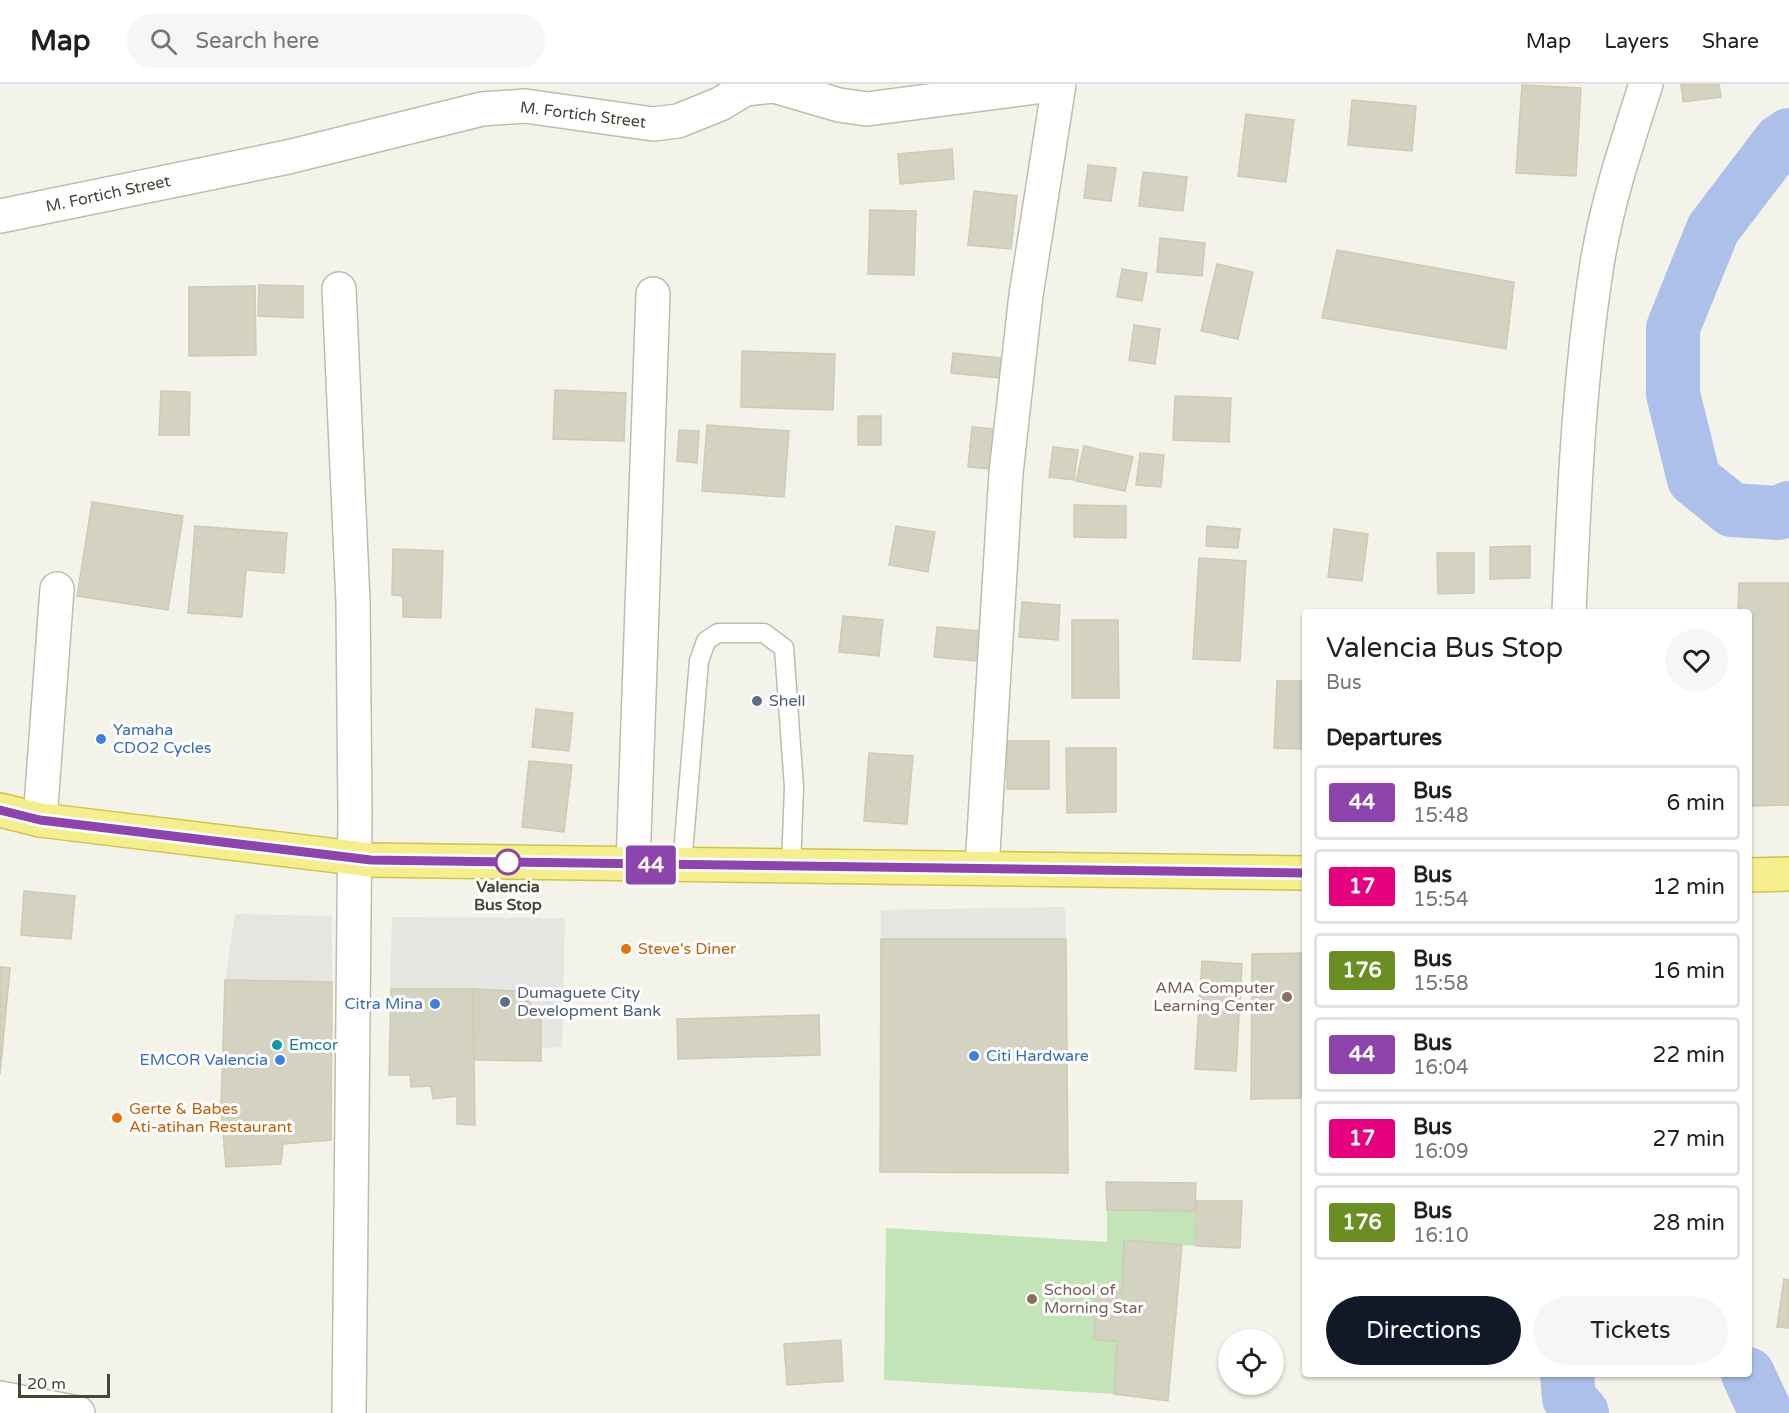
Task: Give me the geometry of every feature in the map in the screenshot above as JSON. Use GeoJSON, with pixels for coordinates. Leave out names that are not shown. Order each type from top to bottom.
{"type":"FeatureCollection","features":[{"type":"Feature","properties":{"kind":"highway"},"geometry":{"type":"LineString","coordinates":[[0,810],[40,820],[355,859],[633,865],[1302,873]]}},
{"type":"Feature","properties":{"kind":"highway"},"geometry":{"type":"LineString","coordinates":[[1752,875],[1789,874]]}},
{"type":"Feature","properties":{"kind":"street","name":"M. Fortich Street"},"geometry":{"type":"LineString","coordinates":[[0,216],[288,157],[482,109],[525,106],[653,124],[678,121],[720,104],[745,89],[757,87],[774,86],[805,91],[867,108],[1058,84]]}},
{"type":"Feature","properties":{"kind":"street"},"geometry":{"type":"LineString","coordinates":[[982,868],[1006,473],[1026,295],[1058,84]]}},
{"type":"Feature","properties":{"kind":"street"},"geometry":{"type":"LineString","coordinates":[[1569,609],[1576,460],[1597,263],[1610,201],[1646,84]]}},
{"type":"Feature","properties":{"kind":"street"},"geometry":{"type":"LineString","coordinates":[[339,289],[353,602],[355,859],[350,1413]]}},
{"type":"Feature","properties":{"kind":"street"},"geometry":{"type":"LineString","coordinates":[[633,865],[653,294]]}},
{"type":"Feature","properties":{"kind":"street"},"geometry":{"type":"LineString","coordinates":[[40,820],[57,589]]}},
{"type":"Feature","properties":{"kind":"street"},"geometry":{"type":"LineString","coordinates":[[0,1398],[78,1413]]}},
{"type":"Feature","properties":{"kind":"lane"},"geometry":{"type":"LineString","coordinates":[[682,865],[699,661],[706,641],[718,633],[764,633],[784,648],[794,787],[791,867]]}},
{"type":"Feature","properties":{"kind":"green space"},"geometry":{"type":"Polygon","coordinates":[[[1107,1210],[1195,1211],[1196,1246],[1124,1240],[1122,1293],[1097,1292],[1094,1339],[1117,1341],[1115,1394],[884,1380],[886,1228],[1107,1242],[1107,1210]]]}},
{"type":"Feature","properties":{"kind":"shaded area"},"geometry":{"type":"Polygon","coordinates":[[[1065,907],[1066,939],[881,939],[881,910],[1065,907]]]}},
{"type":"Feature","properties":{"kind":"shaded area"},"geometry":{"type":"Polygon","coordinates":[[[235,914],[332,916],[332,982],[225,980],[235,914]]]}},
{"type":"Feature","properties":{"kind":"shaded area"},"geometry":{"type":"Polygon","coordinates":[[[392,917],[565,918],[562,1047],[541,1048],[541,1014],[517,991],[390,989],[392,917]]]}},
{"type":"Feature","properties":{"kind":"building"},"geometry":{"type":"Polygon","coordinates":[[[1681,84],[1719,84],[1721,97],[1683,102],[1681,84]]]}},
{"type":"Feature","properties":{"kind":"building"},"geometry":{"type":"Polygon","coordinates":[[[1522,85],[1581,88],[1576,176],[1516,173],[1522,85]]]}},
{"type":"Feature","properties":{"kind":"building"},"geometry":{"type":"Polygon","coordinates":[[[1352,100],[1416,106],[1412,151],[1348,145],[1352,100]]]}},
{"type":"Feature","properties":{"kind":"building"},"geometry":{"type":"Polygon","coordinates":[[[1246,114],[1294,120],[1286,182],[1238,176],[1246,114]]]}},
{"type":"Feature","properties":{"kind":"building"},"geometry":{"type":"Polygon","coordinates":[[[952,149],[954,179],[900,184],[898,154],[952,149]]]}},
{"type":"Feature","properties":{"kind":"building"},"geometry":{"type":"Polygon","coordinates":[[[1088,165],[1116,168],[1111,201],[1084,198],[1088,165]]]}},
{"type":"Feature","properties":{"kind":"building"},"geometry":{"type":"Polygon","coordinates":[[[1143,172],[1187,177],[1183,211],[1139,206],[1143,172]]]}},
{"type":"Feature","properties":{"kind":"building"},"geometry":{"type":"Polygon","coordinates":[[[974,191],[1017,196],[1011,249],[968,245],[974,191]]]}},
{"type":"Feature","properties":{"kind":"building"},"geometry":{"type":"Polygon","coordinates":[[[870,210],[916,211],[914,275],[868,274],[870,210]]]}},
{"type":"Feature","properties":{"kind":"building"},"geometry":{"type":"Polygon","coordinates":[[[1160,238],[1205,243],[1202,276],[1157,272],[1160,238]]]}},
{"type":"Feature","properties":{"kind":"building"},"geometry":{"type":"Polygon","coordinates":[[[1337,250],[1514,282],[1506,349],[1322,318],[1337,250]]]}},
{"type":"Feature","properties":{"kind":"building"},"geometry":{"type":"Polygon","coordinates":[[[1217,264],[1253,272],[1238,339],[1201,331],[1217,264]]]}},
{"type":"Feature","properties":{"kind":"building"},"geometry":{"type":"Polygon","coordinates":[[[1122,269],[1147,273],[1142,301],[1117,297],[1122,269]]]}},
{"type":"Feature","properties":{"kind":"building"},"geometry":{"type":"Polygon","coordinates":[[[259,285],[303,286],[303,318],[258,316],[259,285]]]}},
{"type":"Feature","properties":{"kind":"building"},"geometry":{"type":"Polygon","coordinates":[[[255,286],[256,355],[189,356],[189,287],[255,286]]]}},
{"type":"Feature","properties":{"kind":"building"},"geometry":{"type":"Polygon","coordinates":[[[1134,325],[1160,329],[1155,364],[1129,360],[1134,325]]]}},
{"type":"Feature","properties":{"kind":"building"},"geometry":{"type":"Polygon","coordinates":[[[742,351],[835,354],[833,410],[741,407],[742,351]]]}},
{"type":"Feature","properties":{"kind":"building"},"geometry":{"type":"Polygon","coordinates":[[[953,353],[1001,358],[999,378],[951,373],[953,353]]]}},
{"type":"Feature","properties":{"kind":"building"},"geometry":{"type":"Polygon","coordinates":[[[555,390],[626,393],[624,441],[553,439],[555,390]]]}},
{"type":"Feature","properties":{"kind":"building"},"geometry":{"type":"Polygon","coordinates":[[[161,391],[190,392],[189,435],[159,435],[161,391]]]}},
{"type":"Feature","properties":{"kind":"building"},"geometry":{"type":"Polygon","coordinates":[[[1175,396],[1231,398],[1229,442],[1173,440],[1175,396]]]}},
{"type":"Feature","properties":{"kind":"building"},"geometry":{"type":"Polygon","coordinates":[[[858,416],[881,416],[881,445],[858,445],[858,416]]]}},
{"type":"Feature","properties":{"kind":"building"},"geometry":{"type":"Polygon","coordinates":[[[707,425],[789,431],[784,497],[702,491],[707,425]]]}},
{"type":"Feature","properties":{"kind":"building"},"geometry":{"type":"Polygon","coordinates":[[[972,427],[1007,430],[1004,470],[968,467],[972,427]]]}},
{"type":"Feature","properties":{"kind":"building"},"geometry":{"type":"Polygon","coordinates":[[[679,430],[699,431],[697,463],[677,461],[679,430]]]}},
{"type":"Feature","properties":{"kind":"building"},"geometry":{"type":"Polygon","coordinates":[[[1084,446],[1133,457],[1125,491],[1076,481],[1084,446]]]}},
{"type":"Feature","properties":{"kind":"building"},"geometry":{"type":"Polygon","coordinates":[[[1053,447],[1078,450],[1074,480],[1049,477],[1053,447]]]}},
{"type":"Feature","properties":{"kind":"building"},"geometry":{"type":"Polygon","coordinates":[[[1140,453],[1164,455],[1161,487],[1136,485],[1140,453]]]}},
{"type":"Feature","properties":{"kind":"building"},"geometry":{"type":"Polygon","coordinates":[[[92,502],[183,516],[168,610],[77,596],[92,502]]]}},
{"type":"Feature","properties":{"kind":"building"},"geometry":{"type":"Polygon","coordinates":[[[1074,505],[1126,506],[1126,538],[1074,537],[1074,505]]]}},
{"type":"Feature","properties":{"kind":"building"},"geometry":{"type":"Polygon","coordinates":[[[195,526],[287,533],[284,573],[246,570],[242,617],[188,613],[195,526]]]}},
{"type":"Feature","properties":{"kind":"building"},"geometry":{"type":"Polygon","coordinates":[[[896,526],[935,532],[928,572],[889,565],[896,526]]]}},
{"type":"Feature","properties":{"kind":"building"},"geometry":{"type":"Polygon","coordinates":[[[1207,526],[1240,529],[1238,548],[1206,546],[1207,526]]]}},
{"type":"Feature","properties":{"kind":"building"},"geometry":{"type":"Polygon","coordinates":[[[1334,529],[1368,534],[1362,581],[1328,577],[1334,529]]]}},
{"type":"Feature","properties":{"kind":"building"},"geometry":{"type":"Polygon","coordinates":[[[1530,546],[1530,578],[1490,579],[1490,547],[1530,546]]]}},
{"type":"Feature","properties":{"kind":"building"},"geometry":{"type":"Polygon","coordinates":[[[393,549],[443,551],[441,618],[403,617],[403,596],[392,595],[393,549]]]}},
{"type":"Feature","properties":{"kind":"building"},"geometry":{"type":"Polygon","coordinates":[[[1437,553],[1474,553],[1474,593],[1438,594],[1437,553]]]}},
{"type":"Feature","properties":{"kind":"building"},"geometry":{"type":"Polygon","coordinates":[[[1199,558],[1246,561],[1240,661],[1193,659],[1199,558]]]}},
{"type":"Feature","properties":{"kind":"building"},"geometry":{"type":"Polygon","coordinates":[[[1739,583],[1789,583],[1789,805],[1752,806],[1752,609],[1738,609],[1739,583]]]}},
{"type":"Feature","properties":{"kind":"building"},"geometry":{"type":"Polygon","coordinates":[[[1022,602],[1060,605],[1058,640],[1019,637],[1022,602]]]}},
{"type":"Feature","properties":{"kind":"building"},"geometry":{"type":"Polygon","coordinates":[[[843,616],[883,620],[879,656],[839,652],[843,616]]]}},
{"type":"Feature","properties":{"kind":"building"},"geometry":{"type":"Polygon","coordinates":[[[1072,620],[1118,620],[1119,698],[1072,698],[1072,620]]]}},
{"type":"Feature","properties":{"kind":"building"},"geometry":{"type":"Polygon","coordinates":[[[937,627],[991,632],[988,662],[934,657],[937,627]]]}},
{"type":"Feature","properties":{"kind":"building"},"geometry":{"type":"Polygon","coordinates":[[[1277,681],[1302,681],[1302,749],[1274,748],[1277,681]]]}},
{"type":"Feature","properties":{"kind":"building"},"geometry":{"type":"Polygon","coordinates":[[[536,709],[573,713],[569,751],[532,747],[536,709]]]}},
{"type":"Feature","properties":{"kind":"building"},"geometry":{"type":"Polygon","coordinates":[[[1007,741],[1049,741],[1049,789],[1007,789],[1007,741]]]}},
{"type":"Feature","properties":{"kind":"building"},"geometry":{"type":"Polygon","coordinates":[[[1066,748],[1116,748],[1116,812],[1067,813],[1066,748]]]}},
{"type":"Feature","properties":{"kind":"building"},"geometry":{"type":"Polygon","coordinates":[[[869,753],[913,756],[907,824],[864,821],[869,753]]]}},
{"type":"Feature","properties":{"kind":"building"},"geometry":{"type":"Polygon","coordinates":[[[529,761],[572,765],[564,832],[522,827],[529,761]]]}},
{"type":"Feature","properties":{"kind":"building"},"geometry":{"type":"Polygon","coordinates":[[[24,891],[75,896],[71,939],[21,935],[24,891]]]}},
{"type":"Feature","properties":{"kind":"building","name":"Citi Hardware"},"geometry":{"type":"Polygon","coordinates":[[[881,939],[1066,939],[1068,1173],[880,1172],[881,939]]]}},
{"type":"Feature","properties":{"kind":"building"},"geometry":{"type":"Polygon","coordinates":[[[1302,953],[1302,1098],[1251,1099],[1252,954],[1302,953]]]}},
{"type":"Feature","properties":{"kind":"building"},"geometry":{"type":"Polygon","coordinates":[[[1202,961],[1242,964],[1236,1071],[1195,1069],[1202,961]]]}},
{"type":"Feature","properties":{"kind":"building"},"geometry":{"type":"Polygon","coordinates":[[[0,967],[10,968],[0,1074],[0,967]]]}},
{"type":"Feature","properties":{"kind":"building","name":"Emcor"},"geometry":{"type":"Polygon","coordinates":[[[225,980],[332,982],[331,1140],[283,1144],[281,1164],[226,1167],[221,1108],[225,980]]]}},
{"type":"Feature","properties":{"kind":"building"},"geometry":{"type":"Polygon","coordinates":[[[391,989],[473,989],[475,1125],[457,1124],[457,1096],[433,1099],[431,1086],[411,1087],[410,1075],[389,1075],[391,989]]]}},
{"type":"Feature","properties":{"kind":"building"},"geometry":{"type":"Polygon","coordinates":[[[473,989],[517,991],[541,1014],[541,1061],[474,1060],[473,989]]]}},
{"type":"Feature","properties":{"kind":"building"},"geometry":{"type":"Polygon","coordinates":[[[819,1015],[820,1055],[678,1059],[677,1019],[819,1015]]]}},
{"type":"Feature","properties":{"kind":"building"},"geometry":{"type":"Polygon","coordinates":[[[1106,1182],[1196,1183],[1195,1211],[1107,1210],[1106,1182]]]}},
{"type":"Feature","properties":{"kind":"building"},"geometry":{"type":"Polygon","coordinates":[[[1196,1201],[1242,1201],[1240,1248],[1196,1246],[1196,1201]]]}},
{"type":"Feature","properties":{"kind":"building"},"geometry":{"type":"Polygon","coordinates":[[[1124,1240],[1182,1245],[1168,1401],[1114,1394],[1117,1341],[1094,1340],[1096,1292],[1122,1293],[1124,1240]]]}},
{"type":"Feature","properties":{"kind":"building"},"geometry":{"type":"Polygon","coordinates":[[[1784,1279],[1789,1280],[1789,1328],[1777,1327],[1784,1279]]]}},
{"type":"Feature","properties":{"kind":"building"},"geometry":{"type":"Polygon","coordinates":[[[841,1340],[843,1381],[787,1385],[784,1344],[841,1340]]]}},
{"type":"Feature","properties":{"kind":"waterway"},"geometry":{"type":"LineString","coordinates":[[1789,135],[1780,141],[1713,229],[1673,328],[1673,394],[1694,479],[1732,510],[1779,513],[1789,508]]}},
{"type":"Feature","properties":{"kind":"waterway"},"geometry":{"type":"LineString","coordinates":[[1567,1377],[1569,1398],[1582,1413]]}},
{"type":"Feature","properties":{"kind":"waterway"},"geometry":{"type":"LineString","coordinates":[[1749,1377],[1766,1413]]}},
{"type":"Feature","properties":{"kind":"bus line","name":"44"},"geometry":{"type":"LineString","coordinates":[[0,810],[40,820],[371,860],[1302,873]]}},
{"type":"Feature","properties":{"kind":"place","name":"Shell"},"geometry":{"type":"Point","coordinates":[757,701]}},
{"type":"Feature","properties":{"kind":"place","name":"Yamaha CDO2 Cycles"},"geometry":{"type":"Point","coordinates":[101,739]}},
{"type":"Feature","properties":{"kind":"place","name":"Valencia Bus Stop"},"geometry":{"type":"Point","coordinates":[508,862]}},
{"type":"Feature","properties":{"kind":"place","name":"Steve's Diner"},"geometry":{"type":"Point","coordinates":[626,949]}},
{"type":"Feature","properties":{"kind":"place","name":"AMA Computer Learning Center"},"geometry":{"type":"Point","coordinates":[1287,997]}},
{"type":"Feature","properties":{"kind":"place","name":"Dumaguete City Development Bank"},"geometry":{"type":"Point","coordinates":[505,1002]}},
{"type":"Feature","properties":{"kind":"place","name":"Citra Mina"},"geometry":{"type":"Point","coordinates":[435,1004]}},
{"type":"Feature","properties":{"kind":"place","name":"Emcor"},"geometry":{"type":"Point","coordinates":[277,1045]}},
{"type":"Feature","properties":{"kind":"place","name":"Citi Hardware"},"geometry":{"type":"Point","coordinates":[974,1056]}},
{"type":"Feature","properties":{"kind":"place","name":"EMCOR Valencia"},"geometry":{"type":"Point","coordinates":[280,1060]}},
{"type":"Feature","properties":{"kind":"place","name":"Gerte & Babes Ati-atihan Restaurant"},"geometry":{"type":"Point","coordinates":[117,1118]}},
{"type":"Feature","properties":{"kind":"place","name":"School of Morning Star"},"geometry":{"type":"Point","coordinates":[1032,1299]}}]}
